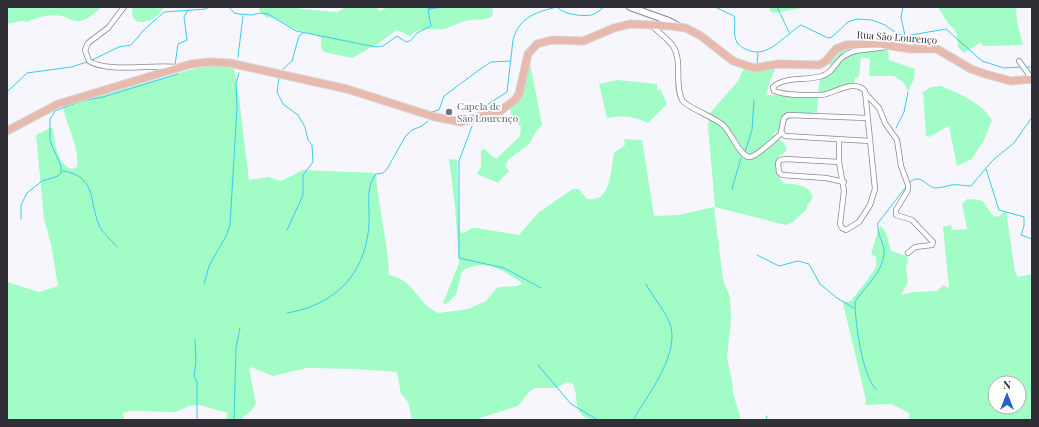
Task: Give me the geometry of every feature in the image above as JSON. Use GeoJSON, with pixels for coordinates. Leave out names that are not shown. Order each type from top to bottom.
{"type":"FeatureCollection","features":[{"type":"Feature","properties":{"kind":"main road"},"geometry":{"type":"LineString","coordinates":[[7,131],[58,104],[199,63],[230,63],[337,86],[435,117],[461,122],[500,111],[515,100],[519,94],[528,54],[537,44],[552,40],[583,41],[622,25],[678,26]]}},
{"type":"Feature","properties":{"kind":"main road","name":"Rua São Lourenço"},"geometry":{"type":"LineString","coordinates":[[678,26],[701,36],[733,61],[754,68],[778,64],[819,65],[826,62],[836,49],[846,44],[853,43],[888,45],[910,49],[937,49],[971,69],[985,74],[1011,81],[1032,79]]}},
{"type":"Feature","properties":{"kind":"street"},"geometry":{"type":"LineString","coordinates":[[124,7],[108,28],[88,43],[85,50],[88,61],[100,66],[112,67],[181,67]]}},
{"type":"Feature","properties":{"kind":"street"},"geometry":{"type":"LineString","coordinates":[[630,7],[669,21],[678,26]]}},
{"type":"Feature","properties":{"kind":"street"},"geometry":{"type":"LineString","coordinates":[[651,25],[673,46],[676,54],[680,95],[684,103],[720,122],[734,138],[743,155],[746,157],[754,156],[782,133],[784,118],[788,115],[867,118]]}},
{"type":"Feature","properties":{"kind":"street"},"geometry":{"type":"LineString","coordinates":[[888,45],[852,52],[844,56],[829,73],[822,76],[789,80],[776,84],[773,89],[774,92],[779,93],[821,95],[857,86],[862,88],[879,108],[885,123],[897,140],[901,166],[908,185],[896,214],[912,220],[933,242],[932,245],[918,246],[908,253]]}},
{"type":"Feature","properties":{"kind":"street"},"geometry":{"type":"LineString","coordinates":[[1021,63],[1032,79]]}},
{"type":"Feature","properties":{"kind":"street"},"geometry":{"type":"LineString","coordinates":[[839,140],[839,162],[844,182],[840,222],[844,230],[849,229],[858,222],[870,205],[875,192],[876,184],[867,118],[866,94]]}},
{"type":"Feature","properties":{"kind":"street"},"geometry":{"type":"LineString","coordinates":[[782,133],[785,136],[870,141]]}},
{"type":"Feature","properties":{"kind":"street"},"geometry":{"type":"LineString","coordinates":[[839,162],[786,159],[780,160],[778,163],[779,172],[782,175],[826,178],[844,182]]}},
{"type":"Feature","properties":{"kind":"green space"},"geometry":{"type":"Polygon","coordinates":[[[7,7],[102,7],[89,17],[80,21],[54,15],[40,17],[28,22],[21,21],[7,24],[7,7]]]}},
{"type":"Feature","properties":{"kind":"green space"},"geometry":{"type":"Polygon","coordinates":[[[133,7],[164,7],[160,13],[149,21],[138,22],[134,19],[132,14],[133,7]]]}},
{"type":"Feature","properties":{"kind":"green space"},"geometry":{"type":"Polygon","coordinates":[[[259,7],[294,7],[337,12],[346,7],[376,7],[379,11],[389,7],[492,7],[493,15],[485,19],[466,21],[445,29],[426,29],[418,31],[410,36],[398,30],[379,43],[352,58],[324,52],[321,48],[321,38],[316,35],[296,30],[277,19],[266,17],[259,10],[259,7]]]}},
{"type":"Feature","properties":{"kind":"green space"},"geometry":{"type":"Polygon","coordinates":[[[769,7],[802,8],[773,13],[770,11],[769,7]]]}},
{"type":"Feature","properties":{"kind":"green space"},"geometry":{"type":"Polygon","coordinates":[[[938,7],[1016,7],[1017,22],[1023,45],[983,46],[981,42],[964,53],[958,47],[957,35],[954,29],[948,23],[938,7]]]}},
{"type":"Feature","properties":{"kind":"green space"},"geometry":{"type":"Polygon","coordinates":[[[852,45],[888,48],[889,60],[915,69],[914,79],[908,91],[904,83],[894,76],[869,76],[870,59],[861,57],[859,77],[855,78],[854,87],[831,95],[818,96],[820,79],[833,72],[829,64],[843,49],[852,45]]]}},
{"type":"Feature","properties":{"kind":"green space"},"geometry":{"type":"Polygon","coordinates":[[[530,63],[542,125],[535,133],[530,143],[508,160],[505,166],[509,171],[498,183],[477,174],[481,166],[481,150],[484,149],[496,159],[520,136],[521,127],[512,118],[510,109],[522,93],[530,63]]]}},
{"type":"Feature","properties":{"kind":"green space"},"geometry":{"type":"Polygon","coordinates":[[[217,66],[233,67],[237,81],[249,180],[268,177],[281,181],[303,170],[376,173],[389,275],[405,282],[426,304],[439,313],[468,309],[486,301],[499,287],[518,286],[522,283],[494,267],[479,265],[471,267],[462,271],[456,295],[446,304],[443,303],[459,263],[455,207],[449,159],[457,160],[460,232],[464,233],[472,228],[476,228],[519,235],[539,212],[573,189],[579,189],[587,199],[595,199],[601,196],[608,184],[614,153],[625,145],[624,139],[642,140],[654,216],[678,215],[714,207],[723,280],[730,297],[731,319],[727,358],[733,393],[741,420],[591,420],[585,417],[578,410],[573,384],[567,382],[556,388],[535,388],[529,392],[518,406],[474,420],[412,420],[408,402],[401,394],[397,372],[307,368],[273,376],[251,367],[249,369],[256,403],[251,411],[243,417],[243,420],[226,420],[228,413],[199,405],[189,406],[176,412],[131,411],[123,413],[124,420],[7,420],[7,282],[39,292],[58,286],[51,244],[44,219],[36,135],[52,127],[59,157],[66,166],[72,169],[77,167],[75,144],[63,106],[197,68],[217,66]]]}},
{"type":"Feature","properties":{"kind":"green space"},"geometry":{"type":"Polygon","coordinates":[[[744,68],[773,68],[775,70],[766,95],[818,96],[817,114],[802,114],[792,118],[783,124],[773,135],[784,143],[787,149],[777,161],[780,179],[784,184],[802,186],[810,191],[812,199],[807,206],[807,209],[793,222],[785,225],[715,207],[708,127],[709,114],[738,81],[744,68]]]}},
{"type":"Feature","properties":{"kind":"green space"},"geometry":{"type":"Polygon","coordinates":[[[617,80],[657,84],[657,90],[660,89],[667,104],[648,123],[628,117],[607,118],[599,84],[617,80]]]}},
{"type":"Feature","properties":{"kind":"green space"},"geometry":{"type":"Polygon","coordinates":[[[941,86],[976,103],[992,120],[984,140],[972,159],[957,166],[949,126],[929,137],[926,136],[923,92],[931,87],[941,86]]]}},
{"type":"Feature","properties":{"kind":"green space"},"geometry":{"type":"Polygon","coordinates":[[[967,199],[982,201],[994,216],[998,217],[1006,210],[1015,272],[1018,277],[1032,274],[1032,420],[909,420],[909,413],[891,404],[865,405],[866,400],[843,303],[851,301],[876,266],[876,257],[871,254],[879,227],[881,226],[886,233],[891,251],[907,256],[908,261],[906,267],[908,282],[901,295],[914,292],[937,291],[943,285],[949,288],[943,227],[951,225],[952,230],[967,229],[962,204],[967,199]]]}},
{"type":"Feature","properties":{"kind":"waterway"},"geometry":{"type":"LineString","coordinates":[[92,60],[119,47],[131,45],[143,31],[164,12],[206,9],[209,7]]}},
{"type":"Feature","properties":{"kind":"waterway"},"geometry":{"type":"LineString","coordinates":[[229,7],[234,13],[239,14],[268,14],[296,31],[376,47],[383,46],[397,36],[406,42],[410,41],[417,33],[431,26],[428,10],[448,7]]}},
{"type":"Feature","properties":{"kind":"waterway"},"geometry":{"type":"LineString","coordinates":[[426,7],[430,9]]}},
{"type":"Feature","properties":{"kind":"waterway"},"geometry":{"type":"LineString","coordinates":[[478,113],[482,108],[507,92],[513,40],[519,26],[529,17],[542,11],[557,7]]}},
{"type":"Feature","properties":{"kind":"waterway"},"geometry":{"type":"LineString","coordinates":[[558,8],[569,14],[586,16],[591,15],[604,7]]}},
{"type":"Feature","properties":{"kind":"waterway"},"geometry":{"type":"LineString","coordinates":[[715,7],[734,16],[735,37],[737,42],[743,48],[755,52],[769,49],[801,25],[828,38],[832,37],[848,22],[857,19],[872,20],[885,25],[896,33],[905,36],[946,29],[982,61],[1004,68],[1021,67]]}},
{"type":"Feature","properties":{"kind":"waterway"},"geometry":{"type":"LineString","coordinates":[[777,7],[789,32]]}},
{"type":"Feature","properties":{"kind":"waterway"},"geometry":{"type":"LineString","coordinates":[[903,7],[901,17],[905,36]]}},
{"type":"Feature","properties":{"kind":"waterway"},"geometry":{"type":"LineString","coordinates":[[175,65],[178,44],[187,40],[184,17],[188,10]]}},
{"type":"Feature","properties":{"kind":"waterway"},"geometry":{"type":"LineString","coordinates":[[238,57],[243,16]]}},
{"type":"Feature","properties":{"kind":"waterway"},"geometry":{"type":"LineString","coordinates":[[283,69],[292,61],[299,36],[303,33]]}},
{"type":"Feature","properties":{"kind":"waterway"},"geometry":{"type":"LineString","coordinates":[[915,45],[916,35]]}},
{"type":"Feature","properties":{"kind":"waterway"},"geometry":{"type":"LineString","coordinates":[[757,64],[758,53]]}},
{"type":"Feature","properties":{"kind":"waterway"},"geometry":{"type":"LineString","coordinates":[[432,112],[439,110],[444,96],[491,62],[511,61]]}},
{"type":"Feature","properties":{"kind":"waterway"},"geometry":{"type":"LineString","coordinates":[[7,92],[27,73],[71,67],[87,62]]}},
{"type":"Feature","properties":{"kind":"waterway"},"geometry":{"type":"LineString","coordinates":[[1027,67],[1032,67]]}},
{"type":"Feature","properties":{"kind":"waterway"},"geometry":{"type":"LineString","coordinates":[[204,284],[209,266],[226,236],[230,225],[237,108],[236,84],[239,73]]}},
{"type":"Feature","properties":{"kind":"waterway"},"geometry":{"type":"LineString","coordinates":[[21,219],[21,205],[27,193],[42,181],[58,176],[61,173],[61,166],[50,141],[50,119],[55,111],[81,101],[103,97],[178,74]]}},
{"type":"Feature","properties":{"kind":"waterway"},"geometry":{"type":"LineString","coordinates":[[279,78],[277,92],[283,104],[298,115],[305,127],[308,140],[312,145],[313,162],[303,175],[303,195],[287,230]]}},
{"type":"Feature","properties":{"kind":"waterway"},"geometry":{"type":"LineString","coordinates":[[896,128],[904,112],[908,92]]}},
{"type":"Feature","properties":{"kind":"waterway"},"geometry":{"type":"LineString","coordinates":[[745,152],[752,130],[754,100]]}},
{"type":"Feature","properties":{"kind":"waterway"},"geometry":{"type":"LineString","coordinates":[[910,182],[920,179],[935,188],[954,185],[971,186],[993,160],[1014,143],[1032,117]]}},
{"type":"Feature","properties":{"kind":"waterway"},"geometry":{"type":"LineString","coordinates":[[287,313],[320,303],[334,294],[355,272],[367,242],[370,185],[376,174],[383,173],[387,169],[405,137],[412,130],[422,126],[428,121]]}},
{"type":"Feature","properties":{"kind":"waterway"},"geometry":{"type":"LineString","coordinates":[[472,126],[459,161],[459,258],[504,268],[541,288]]}},
{"type":"Feature","properties":{"kind":"waterway"},"geometry":{"type":"LineString","coordinates":[[732,189],[741,158]]}},
{"type":"Feature","properties":{"kind":"waterway"},"geometry":{"type":"LineString","coordinates":[[986,169],[999,210],[1024,217],[1024,226],[1021,235],[1032,239]]}},
{"type":"Feature","properties":{"kind":"waterway"},"geometry":{"type":"LineString","coordinates":[[62,171],[81,178],[86,184],[90,191],[99,225],[102,231],[117,247]]}},
{"type":"Feature","properties":{"kind":"waterway"},"geometry":{"type":"LineString","coordinates":[[876,389],[871,382],[863,361],[856,322],[855,302],[874,278],[881,265],[884,250],[878,230],[878,223],[905,188]]}},
{"type":"Feature","properties":{"kind":"waterway"},"geometry":{"type":"LineString","coordinates":[[757,255],[779,266],[798,261],[809,264],[820,284],[837,298],[854,308]]}},
{"type":"Feature","properties":{"kind":"waterway"},"geometry":{"type":"LineString","coordinates":[[633,420],[660,376],[670,351],[672,339],[669,321],[646,284]]}},
{"type":"Feature","properties":{"kind":"waterway"},"geometry":{"type":"LineString","coordinates":[[234,420],[236,348],[240,328]]}},
{"type":"Feature","properties":{"kind":"waterway"},"geometry":{"type":"LineString","coordinates":[[195,339],[196,361],[194,376],[197,382],[197,420]]}},
{"type":"Feature","properties":{"kind":"waterway"},"geometry":{"type":"LineString","coordinates":[[538,365],[571,404],[598,420]]}},
{"type":"Feature","properties":{"kind":"waterway"},"geometry":{"type":"LineString","coordinates":[[766,420],[767,416]]}},
{"type":"Feature","properties":{"kind":"place","name":"Capela de São Lourenço"},"geometry":{"type":"Point","coordinates":[449,112]}}]}
